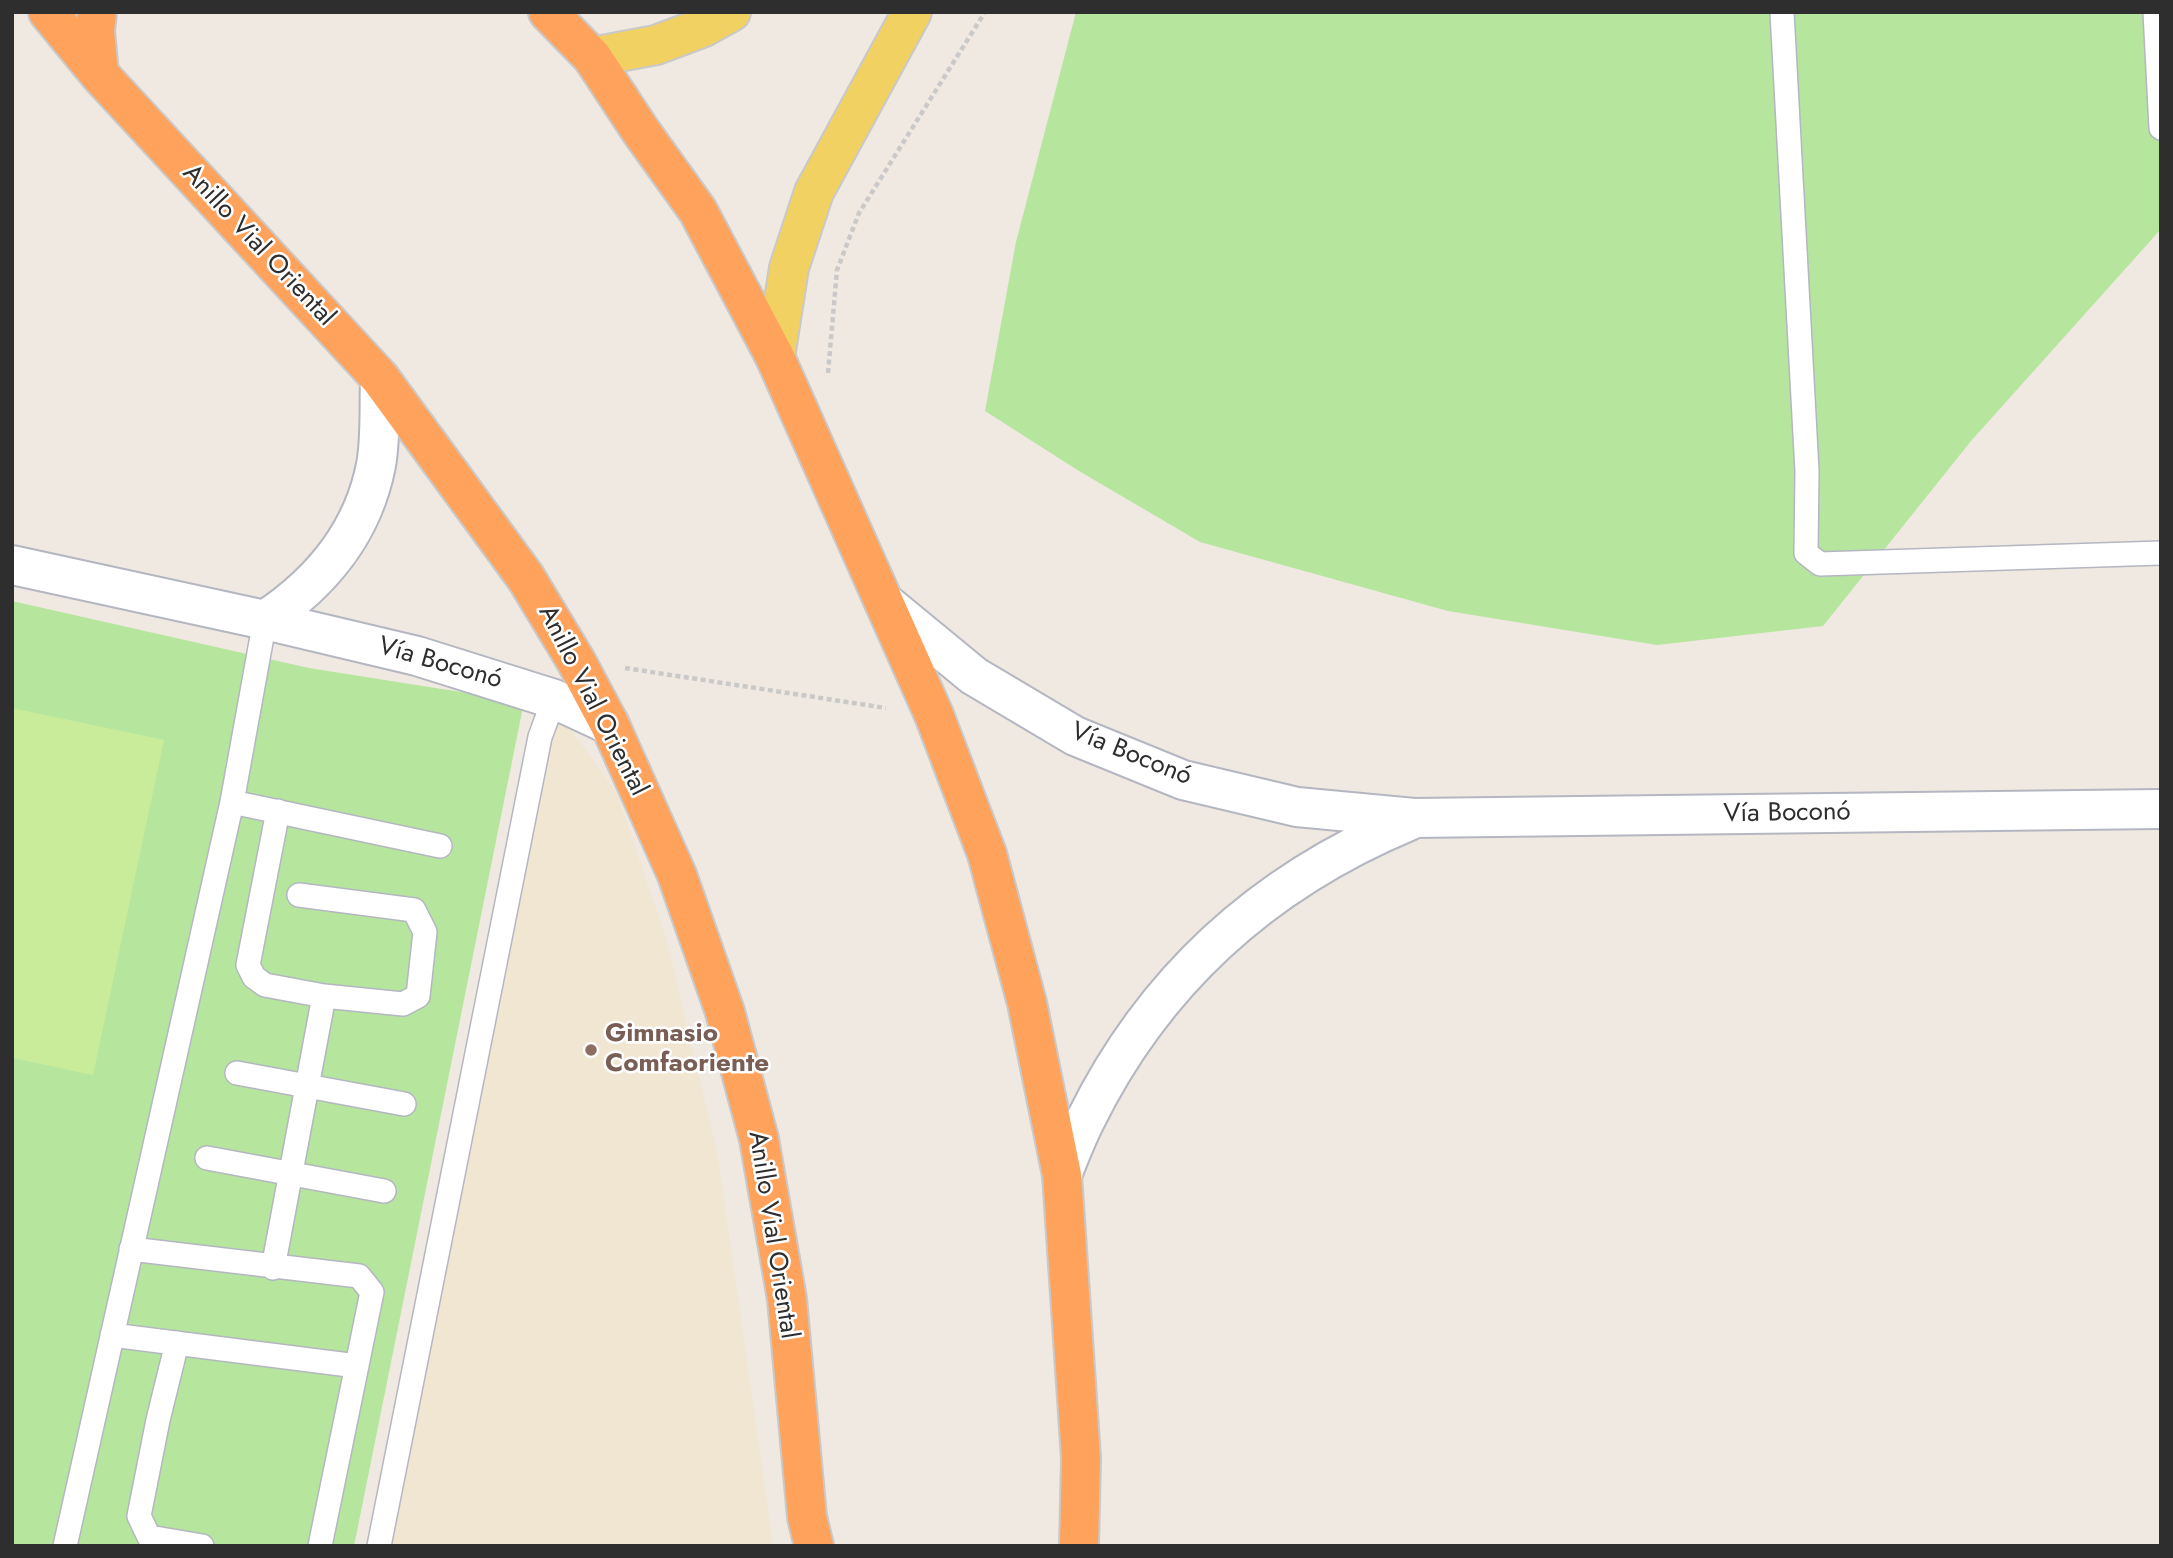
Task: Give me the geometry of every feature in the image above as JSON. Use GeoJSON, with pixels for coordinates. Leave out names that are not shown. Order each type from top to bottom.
{"type":"FeatureCollection","features":[{"type":"Feature","properties":{"kind":"highway","name":"Anillo Vial Oriental"},"geometry":{"type":"LineString","coordinates":[[48,12],[99,74],[380,378],[526,578],[576,661],[610,725],[677,875],[725,1012],[759,1139],[787,1299],[815,1536]]}},
{"type":"Feature","properties":{"kind":"highway"},"geometry":{"type":"LineString","coordinates":[[97,12],[95,31],[99,74]]}},
{"type":"Feature","properties":{"kind":"highway"},"geometry":{"type":"LineString","coordinates":[[548,12],[592,57],[698,211],[775,357],[934,715],[987,854],[1027,1003],[1062,1175],[1081,1458],[1079,1546]]}},
{"type":"Feature","properties":{"kind":"highway"},"geometry":{"type":"LineString","coordinates":[[1055,1546],[1074,1508],[1081,1458]]}},
{"type":"Feature","properties":{"kind":"main road"},"geometry":{"type":"LineString","coordinates":[[592,57],[656,45],[704,27],[731,12]]}},
{"type":"Feature","properties":{"kind":"main road"},"geometry":{"type":"LineString","coordinates":[[775,357],[789,268],[814,192],[912,12]]}},
{"type":"Feature","properties":{"kind":"main road"},"geometry":{"type":"LineString","coordinates":[[265,620],[305,591],[322,573],[338,554],[362,511],[376,464],[380,378]]}},
{"type":"Feature","properties":{"kind":"main road","name":"Vía Boconó"},"geometry":{"type":"LineString","coordinates":[[12,565],[417,656],[554,699],[610,725]]}},
{"type":"Feature","properties":{"kind":"main road","name":"Vía Boconó"},"geometry":{"type":"LineString","coordinates":[[884,602],[974,676],[1075,736],[1183,780],[1297,807],[1414,818],[2161,809]]}},
{"type":"Feature","properties":{"kind":"main road","name":"Vía Boconó"},"geometry":{"type":"LineString","coordinates":[[1062,1175],[1084,1122],[1112,1072],[1144,1024],[1180,979],[1220,938],[1264,901],[1311,869],[1361,841],[1414,818]]}},
{"type":"Feature","properties":{"kind":"lane"},"geometry":{"type":"LineString","coordinates":[[1782,12],[1807,471],[1806,553],[1821,564],[2161,553]]}},
{"type":"Feature","properties":{"kind":"lane"},"geometry":{"type":"LineString","coordinates":[[2155,12],[2161,128]]}},
{"type":"Feature","properties":{"kind":"lane"},"geometry":{"type":"LineString","coordinates":[[65,1546],[232,802],[265,620]]}},
{"type":"Feature","properties":{"kind":"lane"},"geometry":{"type":"LineString","coordinates":[[379,1546],[540,737],[554,699]]}},
{"type":"Feature","properties":{"kind":"lane"},"geometry":{"type":"LineString","coordinates":[[232,802],[440,846]]}},
{"type":"Feature","properties":{"kind":"lane"},"geometry":{"type":"LineString","coordinates":[[278,811],[248,965],[254,977],[265,985],[324,996],[403,1004],[418,996],[425,932],[414,911],[299,895]]}},
{"type":"Feature","properties":{"kind":"lane"},"geometry":{"type":"LineString","coordinates":[[274,1268],[324,996]]}},
{"type":"Feature","properties":{"kind":"lane"},"geometry":{"type":"LineString","coordinates":[[237,1073],[404,1104]]}},
{"type":"Feature","properties":{"kind":"lane"},"geometry":{"type":"LineString","coordinates":[[207,1158],[384,1192]]}},
{"type":"Feature","properties":{"kind":"lane"},"geometry":{"type":"LineString","coordinates":[[131,1249],[359,1276],[372,1292],[320,1546]]}},
{"type":"Feature","properties":{"kind":"lane"},"geometry":{"type":"LineString","coordinates":[[112,1335],[357,1366]]}},
{"type":"Feature","properties":{"kind":"lane"},"geometry":{"type":"LineString","coordinates":[[177,1343],[139,1516],[149,1537],[202,1546]]}},
{"type":"Feature","properties":{"kind":"path"},"geometry":{"type":"LineString","coordinates":[[827,376],[837,270],[859,213],[985,12]]}},
{"type":"Feature","properties":{"kind":"path"},"geometry":{"type":"LineString","coordinates":[[576,661],[934,715]]}},
{"type":"Feature","properties":{"kind":"shaded area","name":"Gimnasio Comfaoriente"},"geometry":{"type":"Polygon","coordinates":[[[558,712],[617,793],[667,942],[718,1157],[773,1546],[392,1546],[558,712]]]}},
{"type":"Feature","properties":{"kind":"green space"},"geometry":{"type":"Polygon","coordinates":[[[1076,12],[2161,12],[2161,229],[1971,441],[1823,626],[1657,645],[1448,611],[1200,542],[1079,471],[985,411],[1016,242],[1076,12]]]}},
{"type":"Feature","properties":{"kind":"green space"},"geometry":{"type":"Polygon","coordinates":[[[12,601],[309,668],[524,702],[354,1546],[12,1546],[12,601]]]}},
{"type":"Feature","properties":{"kind":"green space"},"geometry":{"type":"Polygon","coordinates":[[[12,708],[164,740],[93,1075],[12,1058],[12,708]]]}},
{"type":"Feature","properties":{"kind":"place","name":"Gimnasio Comfaoriente"},"geometry":{"type":"Point","coordinates":[591,1050]}}]}
